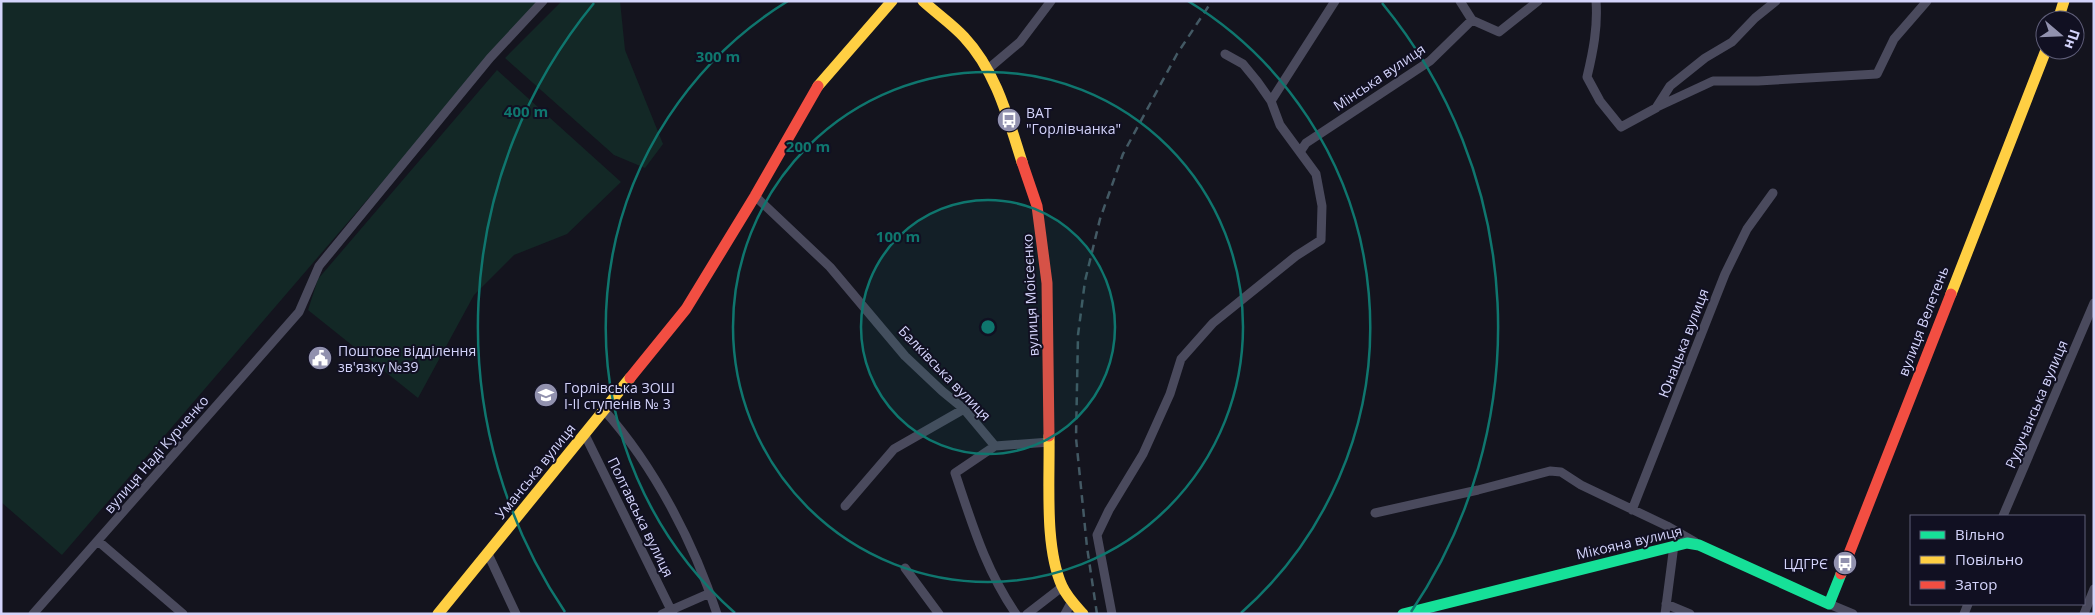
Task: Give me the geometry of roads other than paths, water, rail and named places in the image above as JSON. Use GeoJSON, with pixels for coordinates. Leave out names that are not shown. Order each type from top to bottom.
{"type":"FeatureCollection","features":[{"type":"Feature","properties":{"kind":"street","name":"вулиця Наді Курченко"},"geometry":{"type":"LineString","coordinates":[[34,614],[299,312],[319,266],[490,58],[543,1]]}},
{"type":"Feature","properties":{"kind":"street","name":"Уманська вулиця"},"geometry":{"type":"LineString","coordinates":[[438,614],[686,309],[755,196],[817,87],[892,1]]}},
{"type":"Feature","properties":{"kind":"street","name":"вулиця Моісеєнко"},"geometry":{"type":"LineString","coordinates":[[923,1],[964,38],[988,68],[1001,97],[1031,184],[1042,226],[1047,283],[1053,556],[1062,587],[1071,603],[1082,613]]}},
{"type":"Feature","properties":{"kind":"street"},"geometry":{"type":"LineString","coordinates":[[988,68],[1020,42],[1051,1]]}},
{"type":"Feature","properties":{"kind":"street"},"geometry":{"type":"LineString","coordinates":[[1271,101],[1335,1]]}},
{"type":"Feature","properties":{"kind":"street"},"geometry":{"type":"LineString","coordinates":[[1460,1],[1472,20],[1499,32],[1538,1]]}},
{"type":"Feature","properties":{"kind":"street"},"geometry":{"type":"LineString","coordinates":[[1596,1],[1596,26],[1587,77],[1600,101],[1621,127],[1713,81],[1758,82],[1877,74],[1894,39],[1927,1]]}},
{"type":"Feature","properties":{"kind":"street"},"geometry":{"type":"LineString","coordinates":[[1656,108],[1670,86],[1705,58],[1732,42],[1755,18],[1776,1]]}},
{"type":"Feature","properties":{"kind":"street","name":"Мінська вулиця"},"geometry":{"type":"LineString","coordinates":[[1300,152],[1306,143],[1430,61],[1472,20]]}},
{"type":"Feature","properties":{"kind":"street"},"geometry":{"type":"LineString","coordinates":[[1112,614],[1097,535],[1109,510],[1142,454],[1170,394],[1180,359],[1213,323],[1296,256],[1321,240],[1322,206],[1316,174],[1280,125],[1271,101],[1243,64],[1225,54]]}},
{"type":"Feature","properties":{"kind":"street","name":"вулиця Велетень"},"geometry":{"type":"LineString","coordinates":[[1829,604],[2042,60]]}},
{"type":"Feature","properties":{"kind":"street","name":"Юнацька вулиця"},"geometry":{"type":"LineString","coordinates":[[1632,510],[1725,274],[1747,229],[1773,193]]}},
{"type":"Feature","properties":{"kind":"street","name":"Балківська вулиця"},"geometry":{"type":"LineString","coordinates":[[755,196],[830,267],[905,356],[964,409],[995,446]]}},
{"type":"Feature","properties":{"kind":"street","name":"Рудучанська вулиця"},"geometry":{"type":"LineString","coordinates":[[2003,515],[2094,303]]}},
{"type":"Feature","properties":{"kind":"street"},"geometry":{"type":"LineString","coordinates":[[846,506],[894,449],[964,409]]}},
{"type":"Feature","properties":{"kind":"street"},"geometry":{"type":"LineString","coordinates":[[604,410],[617,424],[674,511],[717,614]]}},
{"type":"Feature","properties":{"kind":"street","name":"Полтавська вулиця"},"geometry":{"type":"LineString","coordinates":[[584,433],[672,612]]}},
{"type":"Feature","properties":{"kind":"street"},"geometry":{"type":"LineString","coordinates":[[1016,614],[999,589],[978,544],[955,472],[995,446],[1050,442]]}},
{"type":"Feature","properties":{"kind":"street"},"geometry":{"type":"LineString","coordinates":[[1375,513],[1478,490],[1550,471],[1561,472],[1581,485],[1667,526],[1699,545]]}},
{"type":"Feature","properties":{"kind":"street"},"geometry":{"type":"LineString","coordinates":[[98,540],[183,614]]}},
{"type":"Feature","properties":{"kind":"street","name":"Мікояна вулиця"},"geometry":{"type":"LineString","coordinates":[[1403,614],[1687,543],[1699,545],[1853,614]]}},
{"type":"Feature","properties":{"kind":"street"},"geometry":{"type":"LineString","coordinates":[[1665,614],[1674,545]]}},
{"type":"Feature","properties":{"kind":"street"},"geometry":{"type":"LineString","coordinates":[[488,554],[516,614]]}},
{"type":"Feature","properties":{"kind":"street"},"geometry":{"type":"LineString","coordinates":[[905,568],[939,614]]}},
{"type":"Feature","properties":{"kind":"street"},"geometry":{"type":"LineString","coordinates":[[1026,614],[1062,587]]}},
{"type":"Feature","properties":{"kind":"street"},"geometry":{"type":"LineString","coordinates":[[2084,614],[2094,589]]}},
{"type":"Feature","properties":{"kind":"street"},"geometry":{"type":"LineString","coordinates":[[662,614],[672,612],[710,594]]}},
{"type":"Feature","properties":{"kind":"street"},"geometry":{"type":"LineString","coordinates":[[1065,614],[1071,603]]}},
{"type":"Feature","properties":{"kind":"street"},"geometry":{"type":"LineString","coordinates":[[1666,604],[1690,614]]}},
{"type":"Feature","properties":{"kind":"railway"},"geometry":{"type":"LineString","coordinates":[[1097,614],[1087,547],[1076,438],[1078,335],[1085,281],[1100,219],[1123,154],[1177,54],[1212,1]]}},
{"type":"Feature","properties":{"kind":"place","name":"ВАТ \"Горлівчанка\""},"geometry":{"type":"Point","coordinates":[1009,120]}},
{"type":"Feature","properties":{"kind":"place","name":"Поштове відділення зв'язку №39"},"geometry":{"type":"Point","coordinates":[320,358]}},
{"type":"Feature","properties":{"kind":"place","name":"Горлівська ЗОШ І-ІІ ступенів № 3"},"geometry":{"type":"Point","coordinates":[546,395]}},
{"type":"Feature","properties":{"kind":"place","name":"ЦДГРЄ"},"geometry":{"type":"Point","coordinates":[1845,563]}}]}
